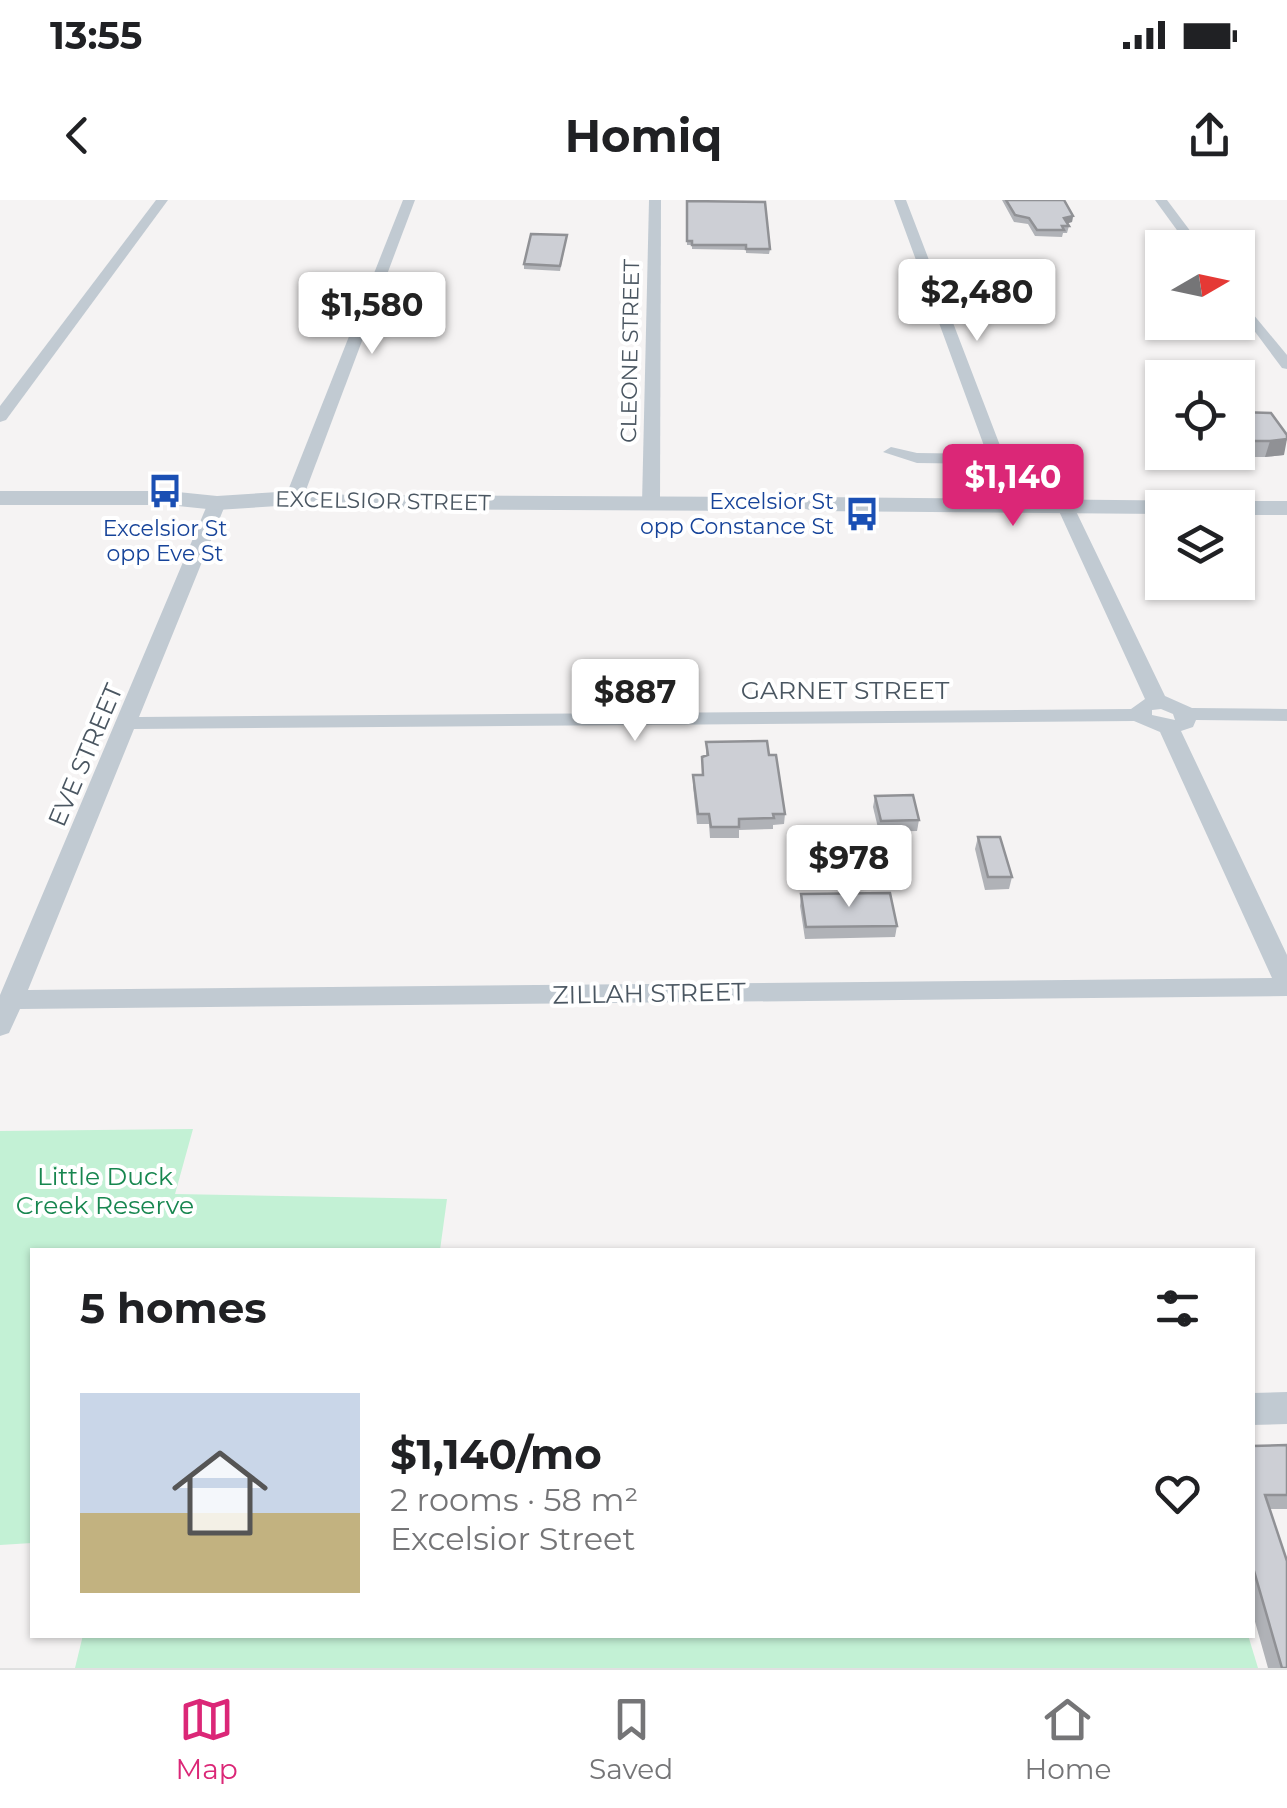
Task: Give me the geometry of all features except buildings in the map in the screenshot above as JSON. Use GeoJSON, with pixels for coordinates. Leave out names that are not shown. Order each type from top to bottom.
{"type":"FeatureCollection","features":[{"type":"Feature","properties":{"kind":"street"},"geometry":{"type":"LineString","coordinates":[[0,418],[162,200]]}},
{"type":"Feature","properties":{"kind":"street"},"geometry":{"type":"LineString","coordinates":[[294,498],[408,200]]}},
{"type":"Feature","properties":{"kind":"street","name":"CLEONE STREET"},"geometry":{"type":"LineString","coordinates":[[651,504],[655,200]]}},
{"type":"Feature","properties":{"kind":"street"},"geometry":{"type":"LineString","coordinates":[[900,200],[1013,503]]}},
{"type":"Feature","properties":{"kind":"street"},"geometry":{"type":"LineString","coordinates":[[1161,200],[1184,230]]}},
{"type":"Feature","properties":{"kind":"street"},"geometry":{"type":"LineString","coordinates":[[1255,323],[1287,365]]}},
{"type":"Feature","properties":{"kind":"street"},"geometry":{"type":"LineString","coordinates":[[891,452],[917,458],[996,459]]}},
{"type":"Feature","properties":{"kind":"street","name":"EXCELSIOR STREET"},"geometry":{"type":"LineString","coordinates":[[0,498],[168,498],[217,503],[294,498],[348,502],[766,504],[794,509],[813,504],[1013,503],[1067,509],[1145,508]]}},
{"type":"Feature","properties":{"kind":"street","name":"EVE STREET"},"geometry":{"type":"LineString","coordinates":[[0,1026],[129,723],[217,503]]}},
{"type":"Feature","properties":{"kind":"street"},"geometry":{"type":"LineString","coordinates":[[1255,508],[1287,508]]}},
{"type":"Feature","properties":{"kind":"street"},"geometry":{"type":"LineString","coordinates":[[1067,509],[1149,708],[1148,722],[1287,714]]}},
{"type":"Feature","properties":{"kind":"street","name":"GARNET STREET"},"geometry":{"type":"LineString","coordinates":[[129,723],[1149,708]]}},
{"type":"Feature","properties":{"kind":"street"},"geometry":{"type":"LineString","coordinates":[[1178,721],[1287,984]]}},
{"type":"Feature","properties":{"kind":"street","name":"ZILLAH STREET"},"geometry":{"type":"LineString","coordinates":[[11,1000],[1287,984]]}},
{"type":"Feature","properties":{"kind":"street"},"geometry":{"type":"LineString","coordinates":[[1255,1409],[1287,1408]]}},
{"type":"Feature","properties":{"kind":"green space","name":"Little Duck Creek Reserve"},"geometry":{"type":"Polygon","coordinates":[[[193,1129],[175,1194],[447,1199],[440,1248],[30,1248],[30,1543],[0,1545],[0,1131],[193,1129]]]}},
{"type":"Feature","properties":{"kind":"green space"},"geometry":{"type":"Polygon","coordinates":[[[82,1638],[1249,1638],[1258,1668],[75,1668],[82,1638]]]}},
{"type":"Feature","properties":{"kind":"place","name":"Excelsior St opp Eve St"},"geometry":{"type":"Point","coordinates":[165,491]}},
{"type":"Feature","properties":{"kind":"place","name":"Excelsior St opp Constance St"},"geometry":{"type":"Point","coordinates":[862,514]}}]}
